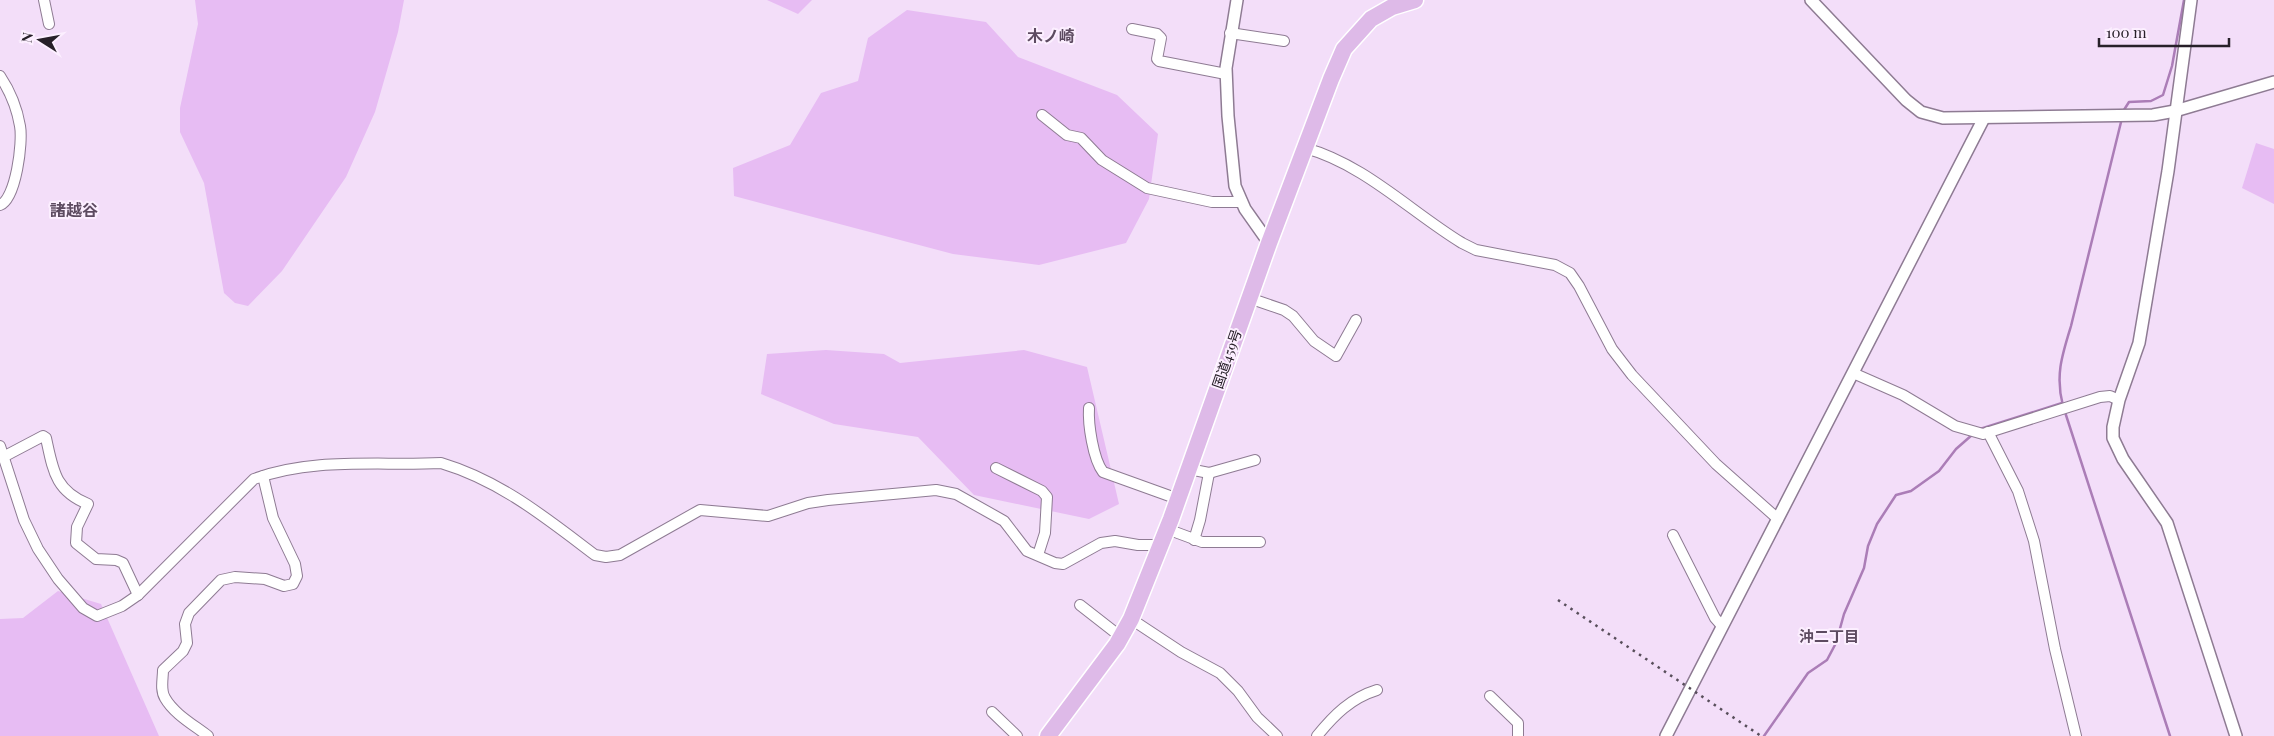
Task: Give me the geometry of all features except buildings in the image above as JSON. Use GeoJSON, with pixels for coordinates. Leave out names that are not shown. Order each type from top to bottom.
{"type":"FeatureCollection","features":[{"type":"Feature","properties":{"kind":"highway","name":"国道459号"},"geometry":{"type":"LineString","coordinates":[[1048,736],[1121,636],[1131,619],[1167,529],[1330,78],[1344,49],[1371,19],[1392,7],[1415,0]]}},
{"type":"Feature","properties":{"kind":"street"},"geometry":{"type":"LineString","coordinates":[[44,0],[49,24]]}},
{"type":"Feature","properties":{"kind":"street"},"geometry":{"type":"LineString","coordinates":[[1237,0],[1230,34],[1226,74],[1235,186],[1242,202],[1269,243]]}},
{"type":"Feature","properties":{"kind":"street"},"geometry":{"type":"LineString","coordinates":[[1811,0],[1906,100],[1921,112],[1943,118],[2136,116],[2175,111],[2274,82]]}},
{"type":"Feature","properties":{"kind":"street"},"geometry":{"type":"LineString","coordinates":[[2192,0],[2168,171],[2139,343],[2119,400],[2113,427],[2115,442],[2123,459],[2167,523],[2236,736]]}},
{"type":"Feature","properties":{"kind":"street"},"geometry":{"type":"LineString","coordinates":[[1132,29],[1157,34],[1161,38],[1157,58],[1159,61],[1226,74]]}},
{"type":"Feature","properties":{"kind":"street"},"geometry":{"type":"LineString","coordinates":[[1230,34],[1284,41]]}},
{"type":"Feature","properties":{"kind":"street"},"geometry":{"type":"LineString","coordinates":[[0,76],[10,92],[20,128],[19,152],[10,197],[0,205]]}},
{"type":"Feature","properties":{"kind":"street"},"geometry":{"type":"LineString","coordinates":[[1042,115],[1067,135],[1081,138],[1102,160],[1147,188],[1212,202],[1242,202]]}},
{"type":"Feature","properties":{"kind":"street"},"geometry":{"type":"LineString","coordinates":[[1666,736],[1984,118]]}},
{"type":"Feature","properties":{"kind":"street"},"geometry":{"type":"LineString","coordinates":[[1305,148],[1334,159],[1348,167],[1462,244],[1476,250],[1555,265],[1570,273],[1579,286],[1612,349],[1632,375],[1716,464],[1778,519]]}},
{"type":"Feature","properties":{"kind":"street"},"geometry":{"type":"LineString","coordinates":[[1249,298],[1284,310],[1293,316],[1314,341],[1336,356],[1356,320]]}},
{"type":"Feature","properties":{"kind":"street"},"geometry":{"type":"LineString","coordinates":[[1853,373],[1903,395],[1955,426],[1983,434],[2100,397],[2110,396],[2119,400]]}},
{"type":"Feature","properties":{"kind":"street"},"geometry":{"type":"LineString","coordinates":[[1089,408],[1088,421],[1100,468],[1104,472],[1178,499]]}},
{"type":"Feature","properties":{"kind":"street"},"geometry":{"type":"LineString","coordinates":[[1988,432],[2018,491],[2034,541],[2055,649],[2076,736]]}},
{"type":"Feature","properties":{"kind":"street"},"geometry":{"type":"LineString","coordinates":[[5,456],[43,436],[46,438],[59,484],[74,498],[88,504],[77,527],[76,543],[96,559],[116,560],[123,563],[138,595]]}},
{"type":"Feature","properties":{"kind":"street"},"geometry":{"type":"LineString","coordinates":[[0,446],[5,456],[16,498],[38,549],[58,578],[83,608],[91,614],[102,616],[138,595],[245,486],[263,476],[278,471],[312,466],[441,463],[492,482],[524,501],[595,555],[606,557],[620,555],[700,510],[768,516],[808,503],[921,491],[946,491],[956,494],[1004,521],[1027,551],[1063,564],[1101,543],[1115,541],[1138,545],[1161,545]]}},
{"type":"Feature","properties":{"kind":"street"},"geometry":{"type":"LineString","coordinates":[[1189,469],[1209,473],[1256,460]]}},
{"type":"Feature","properties":{"kind":"street"},"geometry":{"type":"LineString","coordinates":[[996,468],[1042,491],[1047,497],[1045,533],[1038,555]]}},
{"type":"Feature","properties":{"kind":"street"},"geometry":{"type":"LineString","coordinates":[[1194,540],[1209,473]]}},
{"type":"Feature","properties":{"kind":"street"},"geometry":{"type":"LineString","coordinates":[[208,736],[180,714],[165,698],[162,687],[163,670],[183,651],[187,643],[185,624],[189,613],[221,580],[235,577],[266,579],[284,586],[294,584],[297,576],[295,564],[274,518],[263,476]]}},
{"type":"Feature","properties":{"kind":"street"},"geometry":{"type":"LineString","coordinates":[[1167,529],[1194,540],[1223,543],[1260,542]]}},
{"type":"Feature","properties":{"kind":"street"},"geometry":{"type":"LineString","coordinates":[[1672,535],[1715,618],[1722,626]]}},
{"type":"Feature","properties":{"kind":"street"},"geometry":{"type":"LineString","coordinates":[[1080,605],[1121,636]]}},
{"type":"Feature","properties":{"kind":"street"},"geometry":{"type":"LineString","coordinates":[[1131,619],[1181,652],[1220,673],[1238,691],[1257,717],[1277,736]]}},
{"type":"Feature","properties":{"kind":"street"},"geometry":{"type":"LineString","coordinates":[[1317,736],[1334,714],[1353,700],[1377,690]]}},
{"type":"Feature","properties":{"kind":"street"},"geometry":{"type":"LineString","coordinates":[[1490,696],[1518,723],[1518,736]]}},
{"type":"Feature","properties":{"kind":"street"},"geometry":{"type":"LineString","coordinates":[[992,712],[1017,736]]}},
{"type":"Feature","properties":{"kind":"shaded area"},"geometry":{"type":"Polygon","coordinates":[[[195,0],[404,0],[398,32],[375,112],[346,177],[282,271],[248,306],[235,303],[224,293],[204,183],[180,132],[180,108],[198,24],[195,0]]]}},
{"type":"Feature","properties":{"kind":"shaded area"},"geometry":{"type":"Polygon","coordinates":[[[767,0],[812,0],[798,14],[767,0]]]}},
{"type":"Feature","properties":{"kind":"shaded area"},"geometry":{"type":"Polygon","coordinates":[[[907,10],[986,22],[1018,57],[1117,95],[1158,134],[1149,199],[1126,243],[1039,265],[953,254],[734,196],[733,168],[790,145],[821,93],[858,81],[868,38],[907,10]]]}},
{"type":"Feature","properties":{"kind":"shaded area"},"geometry":{"type":"Polygon","coordinates":[[[2256,143],[2274,149],[2274,204],[2242,188],[2256,143]]]}},
{"type":"Feature","properties":{"kind":"shaded area"},"geometry":{"type":"Polygon","coordinates":[[[826,350],[884,354],[900,363],[1024,350],[1087,367],[1119,504],[1089,519],[974,495],[918,437],[834,424],[761,394],[767,354],[826,350]]]}},
{"type":"Feature","properties":{"kind":"shaded area"},"geometry":{"type":"Polygon","coordinates":[[[58,591],[101,604],[159,736],[0,736],[0,619],[23,618],[58,591]]]}},
{"type":"Feature","properties":{"kind":"waterway"},"geometry":{"type":"LineString","coordinates":[[2122,113],[2129,102],[2151,101],[2163,95],[2172,66],[2184,0]]}},
{"type":"Feature","properties":{"kind":"waterway"},"geometry":{"type":"LineString","coordinates":[[2063,406],[2060,385],[2062,356],[2122,118]]}},
{"type":"Feature","properties":{"kind":"waterway"},"geometry":{"type":"LineString","coordinates":[[1980,429],[2062,403]]}},
{"type":"Feature","properties":{"kind":"waterway"},"geometry":{"type":"LineString","coordinates":[[2065,412],[2170,736]]}},
{"type":"Feature","properties":{"kind":"waterway"},"geometry":{"type":"LineString","coordinates":[[1764,736],[1808,673],[1827,660],[1836,643],[1844,614],[1864,568],[1868,546],[1877,524],[1896,495],[1911,491],[1939,471],[1956,449],[1972,435]]}},
{"type":"Feature","properties":{"kind":"railway"},"geometry":{"type":"LineString","coordinates":[[1558,600],[1761,736]]}},
{"type":"Feature","properties":{"kind":"district","name":"木ノ崎"},"geometry":{"type":"Point","coordinates":[1051,36]}},
{"type":"Feature","properties":{"kind":"district","name":"諸越谷"},"geometry":{"type":"Point","coordinates":[74,210]}},
{"type":"Feature","properties":{"kind":"district","name":"沖二丁目"},"geometry":{"type":"Point","coordinates":[1829,637]}}]}
